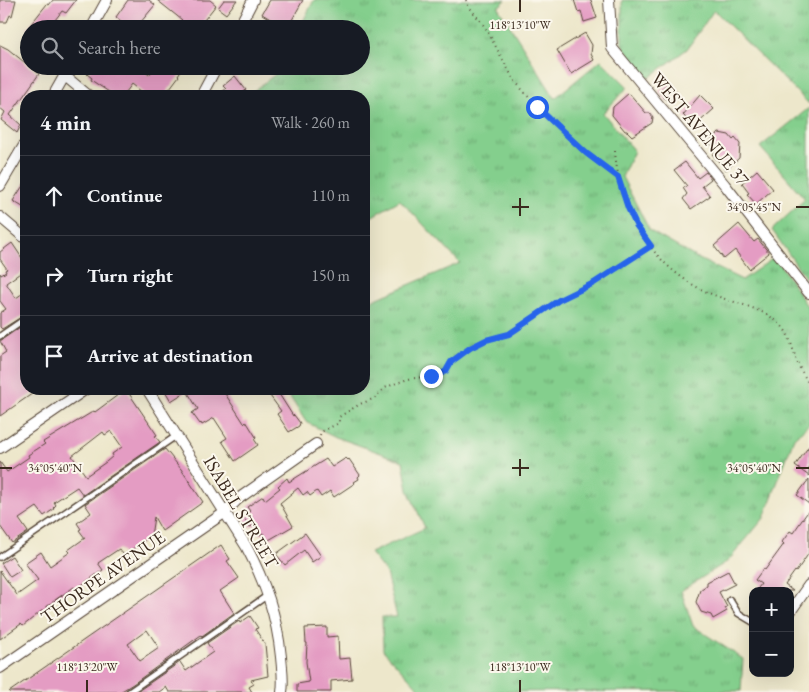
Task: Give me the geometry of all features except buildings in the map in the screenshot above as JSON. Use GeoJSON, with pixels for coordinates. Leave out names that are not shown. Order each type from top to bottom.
{"type":"FeatureCollection","features":[{"type":"Feature","properties":{"kind":"street"},"geometry":{"type":"LineString","coordinates":[[96,20],[107,0]]}},
{"type":"Feature","properties":{"kind":"street"},"geometry":{"type":"LineString","coordinates":[[243,20],[254,0]]}},
{"type":"Feature","properties":{"kind":"street","name":"WEST AVENUE 37"},"geometry":{"type":"LineString","coordinates":[[609,0],[612,48],[725,185],[809,293]]}},
{"type":"Feature","properties":{"kind":"street"},"geometry":{"type":"LineString","coordinates":[[204,90],[212,75]]}},
{"type":"Feature","properties":{"kind":"street"},"geometry":{"type":"LineString","coordinates":[[57,90],[65,76],[82,90]]}},
{"type":"Feature","properties":{"kind":"street"},"geometry":{"type":"LineString","coordinates":[[0,186],[20,152]]}},
{"type":"Feature","properties":{"kind":"street"},"geometry":{"type":"LineString","coordinates":[[0,218],[20,234]]}},
{"type":"Feature","properties":{"kind":"street"},"geometry":{"type":"LineString","coordinates":[[0,448],[77,395]]}},
{"type":"Feature","properties":{"kind":"street","name":"ISABEL STREET"},"geometry":{"type":"LineString","coordinates":[[151,395],[246,546],[260,572],[269,594],[279,638],[282,692]]}},
{"type":"Feature","properties":{"kind":"street","name":"THORPE AVENUE"},"geometry":{"type":"LineString","coordinates":[[0,668],[224,513],[238,498],[316,444]]}},
{"type":"Feature","properties":{"kind":"street"},"geometry":{"type":"LineString","coordinates":[[794,606],[809,585]]}},
{"type":"Feature","properties":{"kind":"lane"},"geometry":{"type":"LineString","coordinates":[[0,336],[20,322]]}},
{"type":"Feature","properties":{"kind":"lane"},"geometry":{"type":"LineString","coordinates":[[0,557],[176,436]]}},
{"type":"Feature","properties":{"kind":"lane"},"geometry":{"type":"LineString","coordinates":[[129,692],[269,594]]}},
{"type":"Feature","properties":{"kind":"lane"},"geometry":{"type":"LineString","coordinates":[[730,600],[738,613],[749,620]]}},
{"type":"Feature","properties":{"kind":"path"},"geometry":{"type":"LineString","coordinates":[[466,0],[485,27],[514,80],[537,107],[586,153],[618,177]]}},
{"type":"Feature","properties":{"kind":"path"},"geometry":{"type":"LineString","coordinates":[[615,150],[618,177],[628,208],[636,225],[651,246],[687,282],[708,293],[755,309],[780,324],[791,340],[798,364],[809,384]]}},
{"type":"Feature","properties":{"kind":"path"},"geometry":{"type":"LineString","coordinates":[[316,444],[321,432],[336,426],[339,423],[339,417],[360,404],[373,399],[385,388],[408,379],[439,375],[446,371],[451,362],[461,354],[486,340],[509,334],[559,300],[594,283],[651,246]]}},
{"type":"Feature","properties":{"kind":"green space"},"geometry":{"type":"Polygon","coordinates":[[[314,0],[506,0],[498,7],[555,98],[601,60],[628,87],[603,113],[634,151],[622,177],[650,231],[697,258],[742,280],[775,257],[809,309],[809,424],[794,438],[764,518],[728,561],[681,591],[693,626],[743,659],[741,691],[422,692],[383,650],[382,617],[397,617],[386,573],[370,553],[425,528],[408,490],[403,461],[336,437],[306,422],[289,395],[370,395],[370,301],[460,263],[400,200],[370,218],[370,90],[255,90],[274,75],[370,75],[370,20],[304,20],[314,0]]]}},
{"type":"Feature","properties":{"kind":"green space"},"geometry":{"type":"Polygon","coordinates":[[[622,0],[809,0],[809,104],[714,10],[687,49],[646,80],[622,44],[622,0]]]}},
{"type":"Feature","properties":{"kind":"green space"},"geometry":{"type":"Polygon","coordinates":[[[809,108],[809,283],[772,230],[805,199],[760,147],[809,108]]]}},
{"type":"Feature","properties":{"kind":"route"},"geometry":{"type":"LineString","coordinates":[[431,376],[439,375],[446,371],[451,362],[470,348],[486,340],[509,334],[559,300],[594,283],[651,246],[636,225],[622,192],[618,177],[586,153],[537,107]]}}]}
